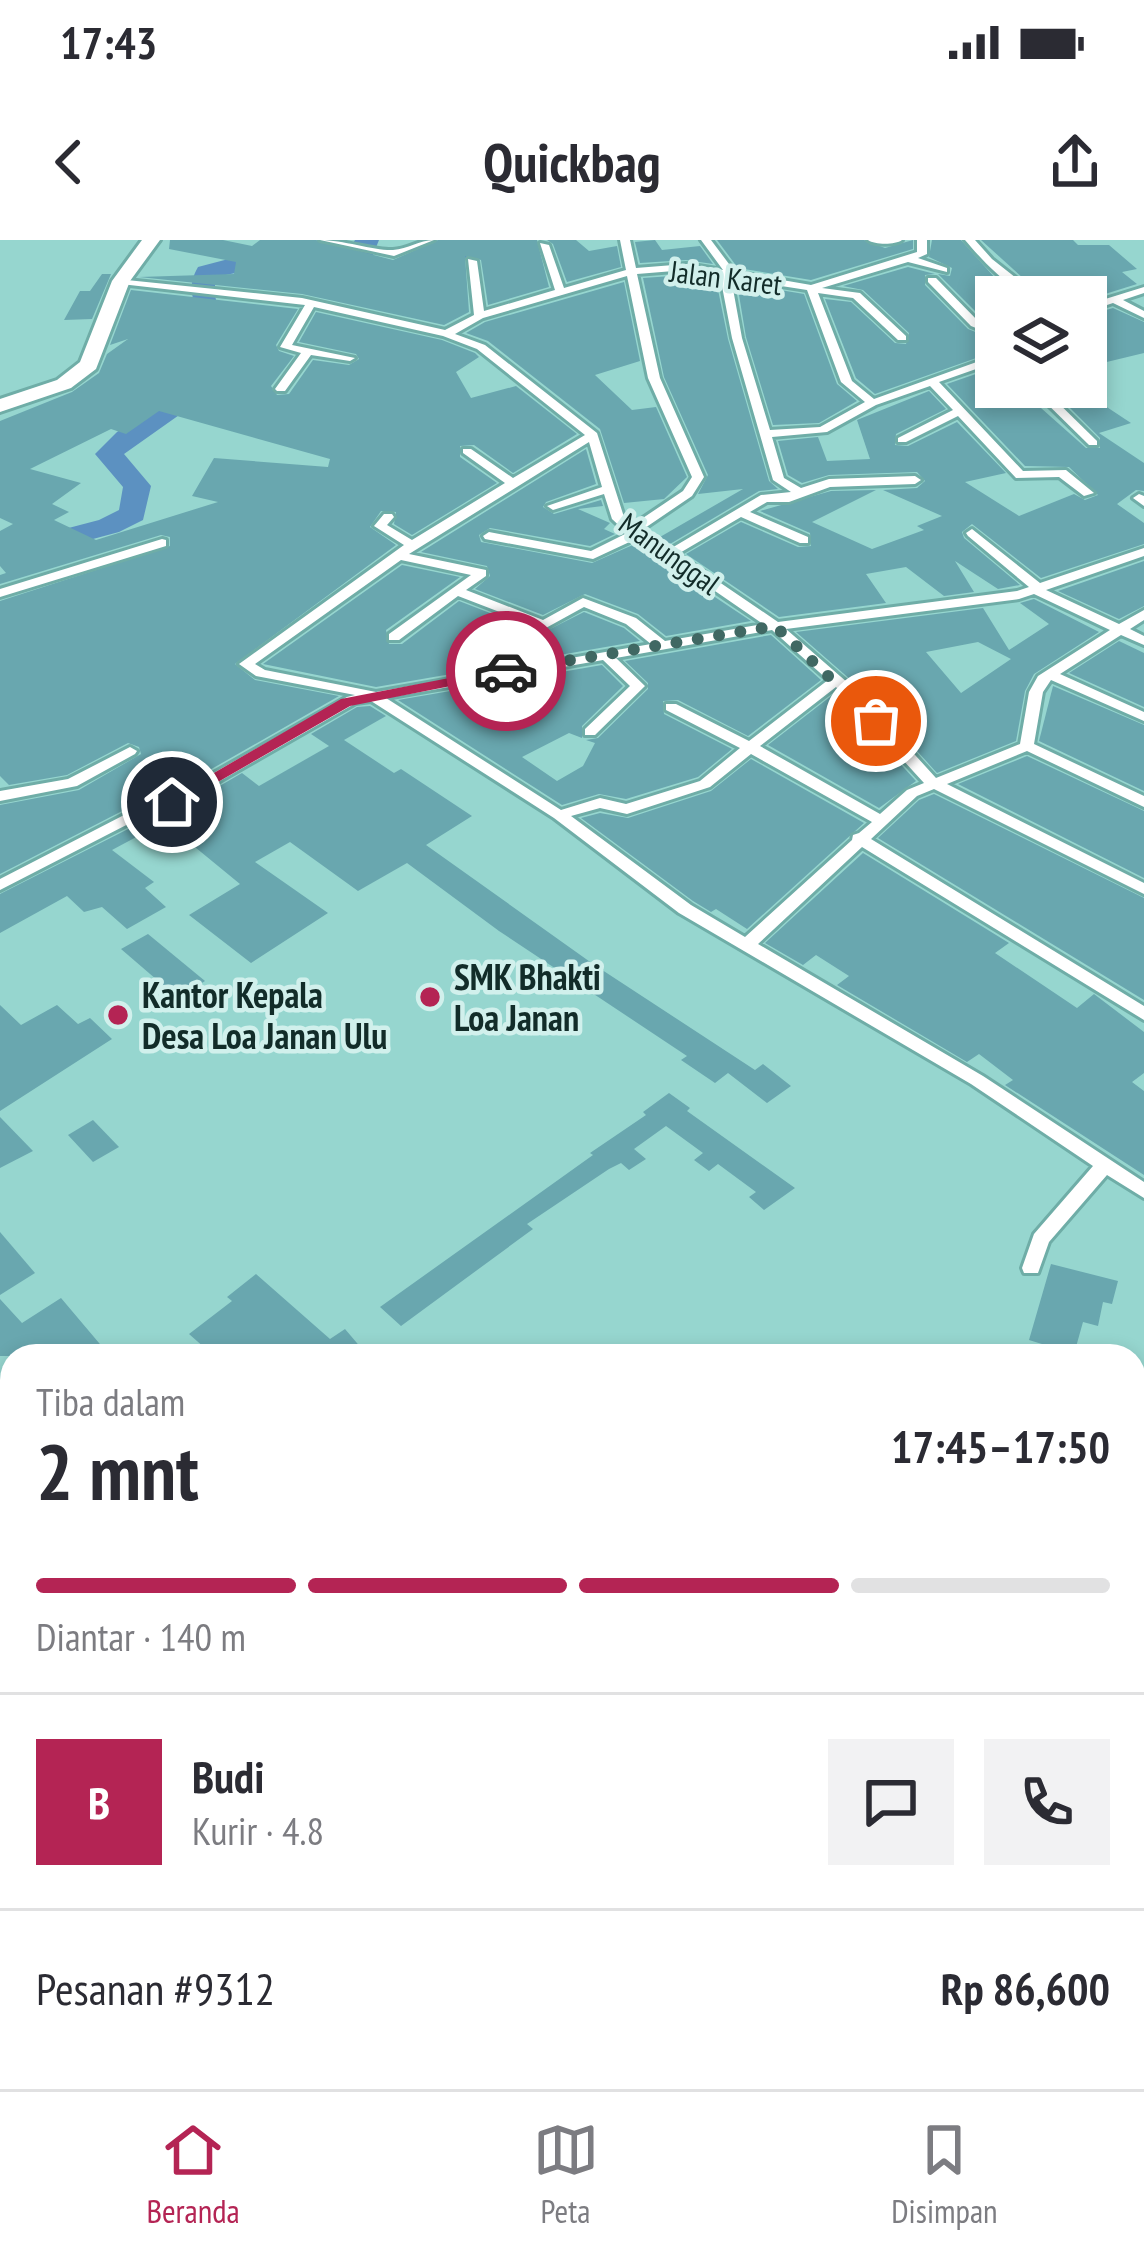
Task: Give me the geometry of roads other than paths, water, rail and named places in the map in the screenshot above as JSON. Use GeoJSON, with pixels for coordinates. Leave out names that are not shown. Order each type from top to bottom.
{"type":"FeatureCollection","features":[{"type":"Feature","properties":{"kind":"highway"},"geometry":{"type":"LineString","coordinates":[[0,406],[64,384],[88,365],[121,281],[151,240]]}},
{"type":"Feature","properties":{"kind":"street"},"geometry":{"type":"LineString","coordinates":[[326,240],[398,253],[429,240]]}},
{"type":"Feature","properties":{"kind":"street"},"geometry":{"type":"LineString","coordinates":[[490,536],[593,555],[688,493],[698,477],[654,378],[625,240]]}},
{"type":"Feature","properties":{"kind":"street"},"geometry":{"type":"LineString","coordinates":[[706,240],[729,274],[737,338],[779,481],[800,492]]}},
{"type":"Feature","properties":{"kind":"street"},"geometry":{"type":"LineString","coordinates":[[873,240],[897,240]]}},
{"type":"Feature","properties":{"kind":"street"},"geometry":{"type":"LineString","coordinates":[[811,290],[910,259],[924,251],[922,240]]}},
{"type":"Feature","properties":{"kind":"street"},"geometry":{"type":"LineString","coordinates":[[970,240],[1008,276]]}},
{"type":"Feature","properties":{"kind":"street"},"geometry":{"type":"LineString","coordinates":[[544,245],[560,290]]}},
{"type":"Feature","properties":{"kind":"street"},"geometry":{"type":"LineString","coordinates":[[910,259],[943,270]]}},
{"type":"Feature","properties":{"kind":"street"},"geometry":{"type":"LineString","coordinates":[[472,261],[479,316]]}},
{"type":"Feature","properties":{"kind":"street","name":"Jalan Karet"},"geometry":{"type":"LineString","coordinates":[[446,334],[479,316],[560,290],[632,271],[686,267],[811,290],[847,382],[872,403]]}},
{"type":"Feature","properties":{"kind":"street"},"geometry":{"type":"LineString","coordinates":[[932,280],[975,324]]}},
{"type":"Feature","properties":{"kind":"street"},"geometry":{"type":"LineString","coordinates":[[121,281],[311,303],[446,334],[482,347],[593,436],[412,545],[246,665],[272,675],[374,695],[559,815],[685,908],[977,1080],[1144,1191]]}},
{"type":"Feature","properties":{"kind":"street"},"geometry":{"type":"LineString","coordinates":[[811,290],[856,296],[902,338]]}},
{"type":"Feature","properties":{"kind":"street"},"geometry":{"type":"LineString","coordinates":[[1107,302],[1144,290]]}},
{"type":"Feature","properties":{"kind":"street"},"geometry":{"type":"LineString","coordinates":[[1114,299],[1144,315]]}},
{"type":"Feature","properties":{"kind":"street"},"geometry":{"type":"LineString","coordinates":[[311,303],[285,346],[350,358]]}},
{"type":"Feature","properties":{"kind":"street"},"geometry":{"type":"LineString","coordinates":[[281,389],[308,351]]}},
{"type":"Feature","properties":{"kind":"street"},"geometry":{"type":"LineString","coordinates":[[767,434],[823,430],[872,403],[975,366]]}},
{"type":"Feature","properties":{"kind":"street"},"geometry":{"type":"LineString","coordinates":[[932,382],[1020,475],[1062,473],[1088,493]]}},
{"type":"Feature","properties":{"kind":"street"},"geometry":{"type":"LineString","coordinates":[[1057,408],[1093,443]]}},
{"type":"Feature","properties":{"kind":"street"},"geometry":{"type":"LineString","coordinates":[[902,440],[961,410]]}},
{"type":"Feature","properties":{"kind":"street","name":"Manunggal"},"geometry":{"type":"LineString","coordinates":[[593,436],[614,514],[775,626],[836,680],[931,782],[1144,889]]}},
{"type":"Feature","properties":{"kind":"street"},"geometry":{"type":"LineString","coordinates":[[467,451],[512,483]]}},
{"type":"Feature","properties":{"kind":"street"},"geometry":{"type":"LineString","coordinates":[[668,555],[765,498],[789,498],[829,483],[915,480]]}},
{"type":"Feature","properties":{"kind":"street"},"geometry":{"type":"LineString","coordinates":[[553,506],[608,489]]}},
{"type":"Feature","properties":{"kind":"street"},"geometry":{"type":"LineString","coordinates":[[742,513],[804,540]]}},
{"type":"Feature","properties":{"kind":"street"},"geometry":{"type":"LineString","coordinates":[[388,517],[380,526],[412,545]]}},
{"type":"Feature","properties":{"kind":"street"},"geometry":{"type":"LineString","coordinates":[[972,533],[1038,590],[1144,641]]}},
{"type":"Feature","properties":{"kind":"street"},"geometry":{"type":"LineString","coordinates":[[0,593],[162,543]]}},
{"type":"Feature","properties":{"kind":"street"},"geometry":{"type":"LineString","coordinates":[[0,885],[130,817],[172,802],[346,702],[661,644],[1038,590],[1144,552]]}},
{"type":"Feature","properties":{"kind":"street"},"geometry":{"type":"LineString","coordinates":[[394,637],[480,571],[398,555]]}},
{"type":"Feature","properties":{"kind":"street"},"geometry":{"type":"LineString","coordinates":[[456,591],[544,625],[584,602],[631,621],[661,644]]}},
{"type":"Feature","properties":{"kind":"street"},"geometry":{"type":"LineString","coordinates":[[1027,746],[1038,686],[1115,629],[1144,614]]}},
{"type":"Feature","properties":{"kind":"street"},"geometry":{"type":"LineString","coordinates":[[590,732],[638,686],[605,655]]}},
{"type":"Feature","properties":{"kind":"street"},"geometry":{"type":"LineString","coordinates":[[1051,675],[1144,717]]}},
{"type":"Feature","properties":{"kind":"street"},"geometry":{"type":"LineString","coordinates":[[559,815],[600,803],[627,809],[705,784],[836,680]]}},
{"type":"Feature","properties":{"kind":"street"},"geometry":{"type":"LineString","coordinates":[[671,707],[878,819]]}},
{"type":"Feature","properties":{"kind":"street"},"geometry":{"type":"LineString","coordinates":[[748,944],[878,819],[931,782],[1027,746],[1144,802]]}},
{"type":"Feature","properties":{"kind":"street"},"geometry":{"type":"LineString","coordinates":[[0,796],[53,790],[130,752]]}},
{"type":"Feature","properties":{"kind":"street"},"geometry":{"type":"LineString","coordinates":[[858,838],[1144,1014]]}},
{"type":"Feature","properties":{"kind":"street"},"geometry":{"type":"LineString","coordinates":[[1031,1268],[1041,1239],[1105,1165]]}},
{"type":"Feature","properties":{"kind":"waterway"},"geometry":{"type":"LineString","coordinates":[[0,555],[109,526],[133,514],[137,486],[109,454],[214,378],[220,343],[203,298],[206,272],[271,259],[290,249],[289,240]]}},
{"type":"Feature","properties":{"kind":"waterway"},"geometry":{"type":"LineString","coordinates":[[367,240],[358,254],[361,264],[405,271],[431,267],[472,247],[504,240]]}},
{"type":"Feature","properties":{"kind":"place","name":"SMK Bhakti Loa Janan"},"geometry":{"type":"Point","coordinates":[430,997]}},
{"type":"Feature","properties":{"kind":"place","name":"Kantor Kepala Desa Loa Janan Ulu"},"geometry":{"type":"Point","coordinates":[118,1015]}}]}
